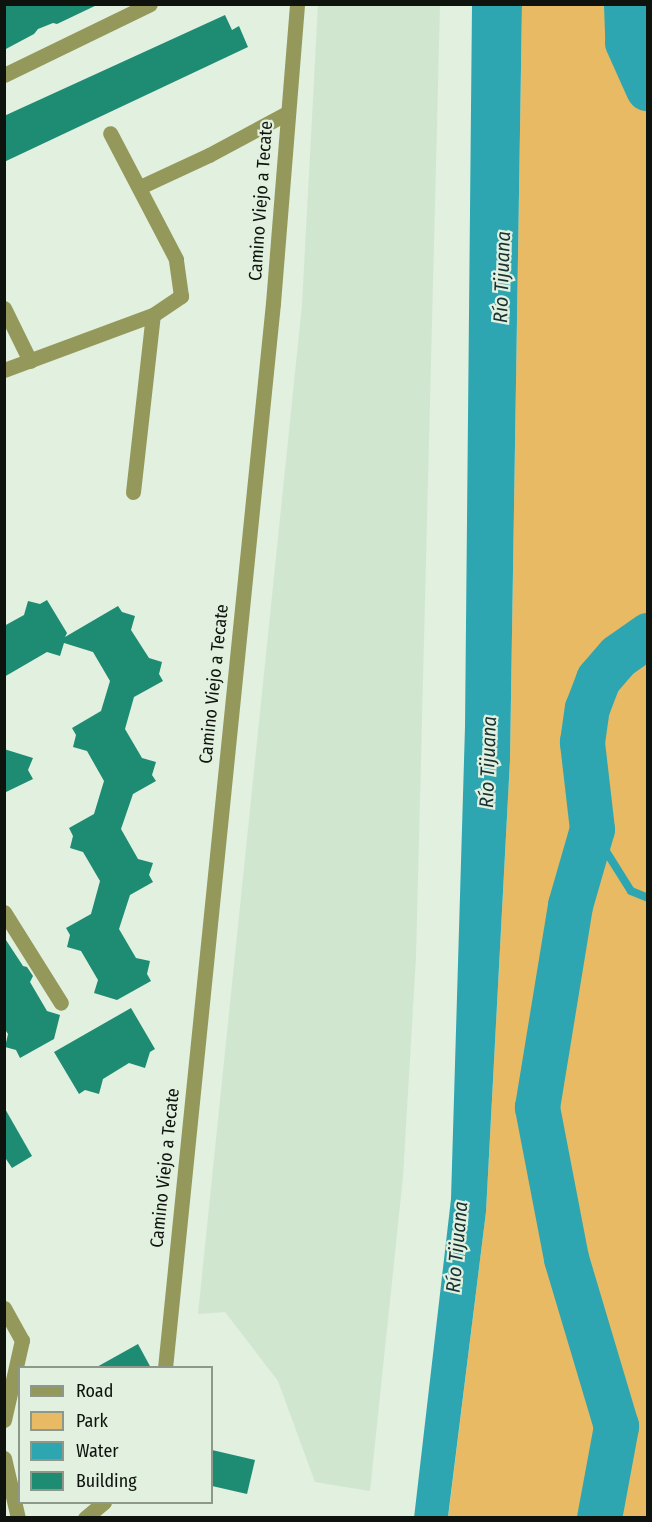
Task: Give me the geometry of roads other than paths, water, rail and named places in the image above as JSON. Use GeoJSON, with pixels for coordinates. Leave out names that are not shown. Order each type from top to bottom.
{"type":"FeatureCollection","features":[{"type":"Feature","properties":{"kind":"street"},"geometry":{"type":"LineString","coordinates":[[4,75],[150,4]]}},
{"type":"Feature","properties":{"kind":"street","name":"Camino Viejo a Tecate"},"geometry":{"type":"LineString","coordinates":[[165,1366],[273,303],[297,4]]}},
{"type":"Feature","properties":{"kind":"street"},"geometry":{"type":"LineString","coordinates":[[140,187],[209,155],[287,114]]}},
{"type":"Feature","properties":{"kind":"street"},"geometry":{"type":"LineString","coordinates":[[4,370],[153,315],[181,296],[176,259],[110,133]]}},
{"type":"Feature","properties":{"kind":"street"},"geometry":{"type":"LineString","coordinates":[[4,308],[30,360]]}},
{"type":"Feature","properties":{"kind":"street"},"geometry":{"type":"LineString","coordinates":[[133,492],[153,315]]}},
{"type":"Feature","properties":{"kind":"street"},"geometry":{"type":"LineString","coordinates":[[4,912],[61,1003]]}},
{"type":"Feature","properties":{"kind":"street"},"geometry":{"type":"LineString","coordinates":[[4,1308],[22,1340],[4,1420]]}},
{"type":"Feature","properties":{"kind":"street"},"geometry":{"type":"LineString","coordinates":[[4,1458],[18,1518]]}},
{"type":"Feature","properties":{"kind":"street"},"geometry":{"type":"LineString","coordinates":[[86,1518],[103,1504]]}},
{"type":"Feature","properties":{"kind":"water"},"geometry":{"type":"Polygon","coordinates":[[[472,5],[522,5],[510,760],[486,1212],[448,1517],[414,1518],[451,1199],[465,727],[472,5]]]}},
{"type":"Feature","properties":{"kind":"waterway","name":"Río Tijuana"},"geometry":{"type":"LineString","coordinates":[[626,4],[627,42],[648,89]]}},
{"type":"Feature","properties":{"kind":"waterway","name":"Río Tijuana"},"geometry":{"type":"LineString","coordinates":[[599,1518],[616,1426],[566,1258],[537,1107],[570,905],[592,829],[582,742],[587,708],[598,679],[618,656],[648,635]]}},
{"type":"Feature","properties":{"kind":"waterway"},"geometry":{"type":"LineString","coordinates":[[592,829],[631,891],[648,898]]}}]}
